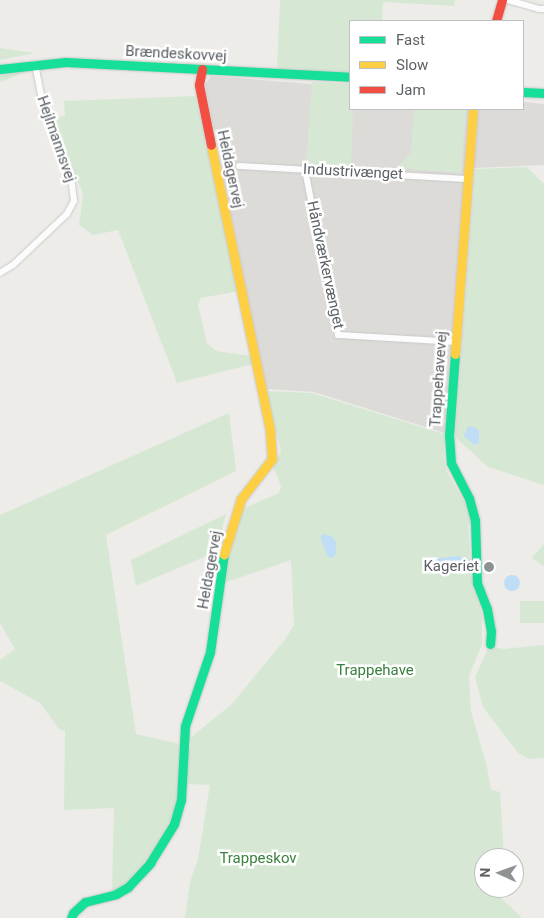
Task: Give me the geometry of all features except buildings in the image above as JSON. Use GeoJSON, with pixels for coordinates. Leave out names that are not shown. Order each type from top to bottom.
{"type":"FeatureCollection","features":[{"type":"Feature","properties":{"kind":"street"},"geometry":{"type":"LineString","coordinates":[[496,20],[502,0]]}},
{"type":"Feature","properties":{"kind":"street"},"geometry":{"type":"LineString","coordinates":[[508,0],[539,10],[544,8]]}},
{"type":"Feature","properties":{"kind":"street","name":"Brændeskovvej"},"geometry":{"type":"LineString","coordinates":[[0,69],[66,62],[349,77]]}},
{"type":"Feature","properties":{"kind":"street","name":"Hejlmannsvej"},"geometry":{"type":"LineString","coordinates":[[0,273],[13,265],[67,214],[74,201],[71,175],[45,115],[35,64]]}},
{"type":"Feature","properties":{"kind":"street","name":"Heldagervej"},"geometry":{"type":"LineString","coordinates":[[71,918],[73,913],[85,902],[116,894],[128,887],[150,863],[174,824],[181,800],[185,726],[210,652],[225,547],[241,499],[272,459],[270,431],[199,85],[202,69]]}},
{"type":"Feature","properties":{"kind":"street"},"geometry":{"type":"LineString","coordinates":[[524,92],[544,94]]}},
{"type":"Feature","properties":{"kind":"street","name":"Trappehavevej"},"geometry":{"type":"LineString","coordinates":[[473,110],[455,342],[449,449],[455,474],[469,498],[476,520],[477,583],[487,609],[492,631],[490,644]]}},
{"type":"Feature","properties":{"kind":"street","name":"Industrivænget"},"geometry":{"type":"LineString","coordinates":[[238,166],[468,179]]}},
{"type":"Feature","properties":{"kind":"street","name":"Håndværkervænget"},"geometry":{"type":"LineString","coordinates":[[305,170],[338,335],[455,342]]}},
{"type":"Feature","properties":{"kind":"shaded area"},"geometry":{"type":"Polygon","coordinates":[[[211,76],[349,87],[349,110],[524,110],[524,102],[544,104],[544,165],[474,168],[454,436],[314,392],[266,389],[205,85],[211,76]]]}},
{"type":"Feature","properties":{"kind":"green space"},"geometry":{"type":"Polygon","coordinates":[[[280,0],[455,0],[454,6],[383,2],[382,20],[349,20],[349,73],[277,69],[280,0]]]}},
{"type":"Feature","properties":{"kind":"green space"},"geometry":{"type":"Polygon","coordinates":[[[0,48],[35,53],[0,60],[0,48]]]}},
{"type":"Feature","properties":{"kind":"green space"},"geometry":{"type":"Polygon","coordinates":[[[31,67],[32,70],[0,82],[0,71],[31,67]]]}},
{"type":"Feature","properties":{"kind":"green space"},"geometry":{"type":"Polygon","coordinates":[[[312,82],[349,84],[349,110],[353,110],[351,167],[306,163],[312,82]]]}},
{"type":"Feature","properties":{"kind":"green space"},"geometry":{"type":"Polygon","coordinates":[[[196,96],[239,291],[201,298],[198,305],[207,343],[216,351],[251,356],[253,364],[177,383],[118,230],[93,235],[79,225],[83,193],[47,119],[65,116],[64,101],[196,96]]]}},
{"type":"Feature","properties":{"kind":"green space"},"geometry":{"type":"Polygon","coordinates":[[[414,110],[466,110],[461,173],[397,168],[411,152],[414,110]]]}},
{"type":"Feature","properties":{"kind":"green space"},"geometry":{"type":"Polygon","coordinates":[[[527,167],[544,184],[544,485],[488,467],[455,437],[475,169],[527,167]]]}},
{"type":"Feature","properties":{"kind":"green space"},"geometry":{"type":"Polygon","coordinates":[[[266,391],[312,393],[444,434],[444,457],[447,472],[471,513],[472,524],[468,525],[471,571],[482,615],[482,644],[469,676],[471,711],[487,767],[491,790],[500,792],[503,848],[474,848],[474,898],[501,898],[522,918],[185,918],[190,882],[198,859],[210,785],[187,784],[187,751],[191,748],[190,738],[232,704],[286,638],[294,625],[291,560],[224,583],[230,548],[242,509],[279,493],[281,486],[273,466],[281,451],[266,391]]]}},
{"type":"Feature","properties":{"kind":"green space"},"geometry":{"type":"Polygon","coordinates":[[[229,413],[236,471],[106,535],[136,734],[180,744],[177,801],[173,815],[154,852],[123,886],[112,892],[114,808],[64,810],[65,731],[59,729],[40,703],[0,681],[0,660],[15,649],[0,623],[0,515],[229,413]]]}},
{"type":"Feature","properties":{"kind":"green space"},"geometry":{"type":"Polygon","coordinates":[[[226,514],[216,552],[136,586],[131,560],[226,514]]]}},
{"type":"Feature","properties":{"kind":"green space"},"geometry":{"type":"Polygon","coordinates":[[[544,544],[544,566],[532,558],[544,544]]]}},
{"type":"Feature","properties":{"kind":"green space"},"geometry":{"type":"Polygon","coordinates":[[[520,601],[544,601],[544,623],[520,623],[520,601]]]}},
{"type":"Feature","properties":{"kind":"green space"},"geometry":{"type":"Polygon","coordinates":[[[544,645],[544,758],[529,759],[518,753],[483,707],[475,677],[489,646],[504,649],[544,645]]]}},
{"type":"Feature","properties":{"kind":"water"},"geometry":{"type":"Polygon","coordinates":[[[468,426],[479,431],[479,443],[474,445],[464,436],[468,426]]]}},
{"type":"Feature","properties":{"kind":"water"},"geometry":{"type":"Polygon","coordinates":[[[324,534],[333,537],[336,542],[336,553],[333,558],[328,557],[321,540],[321,536],[324,534]]]}},
{"type":"Feature","properties":{"kind":"water"},"geometry":{"type":"Polygon","coordinates":[[[458,556],[467,559],[466,568],[454,572],[441,572],[430,567],[429,563],[434,559],[458,556]]]}},
{"type":"Feature","properties":{"kind":"water"},"geometry":{"type":"Polygon","coordinates":[[[509,575],[515,575],[520,580],[518,589],[509,591],[504,586],[504,580],[509,575]]]}},
{"type":"Feature","properties":{"kind":"traffic: fast"},"geometry":{"type":"LineString","coordinates":[[0,69],[66,62],[349,77]]}},
{"type":"Feature","properties":{"kind":"traffic: fast"},"geometry":{"type":"LineString","coordinates":[[524,92],[544,93]]}},
{"type":"Feature","properties":{"kind":"traffic: fast"},"geometry":{"type":"LineString","coordinates":[[455,354],[449,435],[451,463],[469,498],[475,520],[477,583],[487,609],[491,631],[490,644]]}},
{"type":"Feature","properties":{"kind":"traffic: fast"},"geometry":{"type":"LineString","coordinates":[[71,918],[73,913],[85,902],[116,894],[128,887],[150,863],[174,824],[181,800],[185,726],[210,652],[224,554]]}},
{"type":"Feature","properties":{"kind":"traffic: slow"},"geometry":{"type":"LineString","coordinates":[[455,354],[473,110]]}},
{"type":"Feature","properties":{"kind":"traffic: slow"},"geometry":{"type":"LineString","coordinates":[[211,145],[270,431],[272,459],[241,499],[224,554]]}},
{"type":"Feature","properties":{"kind":"traffic: jam"},"geometry":{"type":"LineString","coordinates":[[496,20],[502,0]]}},
{"type":"Feature","properties":{"kind":"traffic: jam"},"geometry":{"type":"LineString","coordinates":[[202,69],[199,85],[211,145]]}},
{"type":"Feature","properties":{"kind":"place","name":"Kageriet"},"geometry":{"type":"Point","coordinates":[489,567]}},
{"type":"Feature","properties":{"kind":"park label","name":"Trappehave"},"geometry":{"type":"Point","coordinates":[375,671]}},
{"type":"Feature","properties":{"kind":"park label","name":"Trappeskov"},"geometry":{"type":"Point","coordinates":[258,859]}}]}
